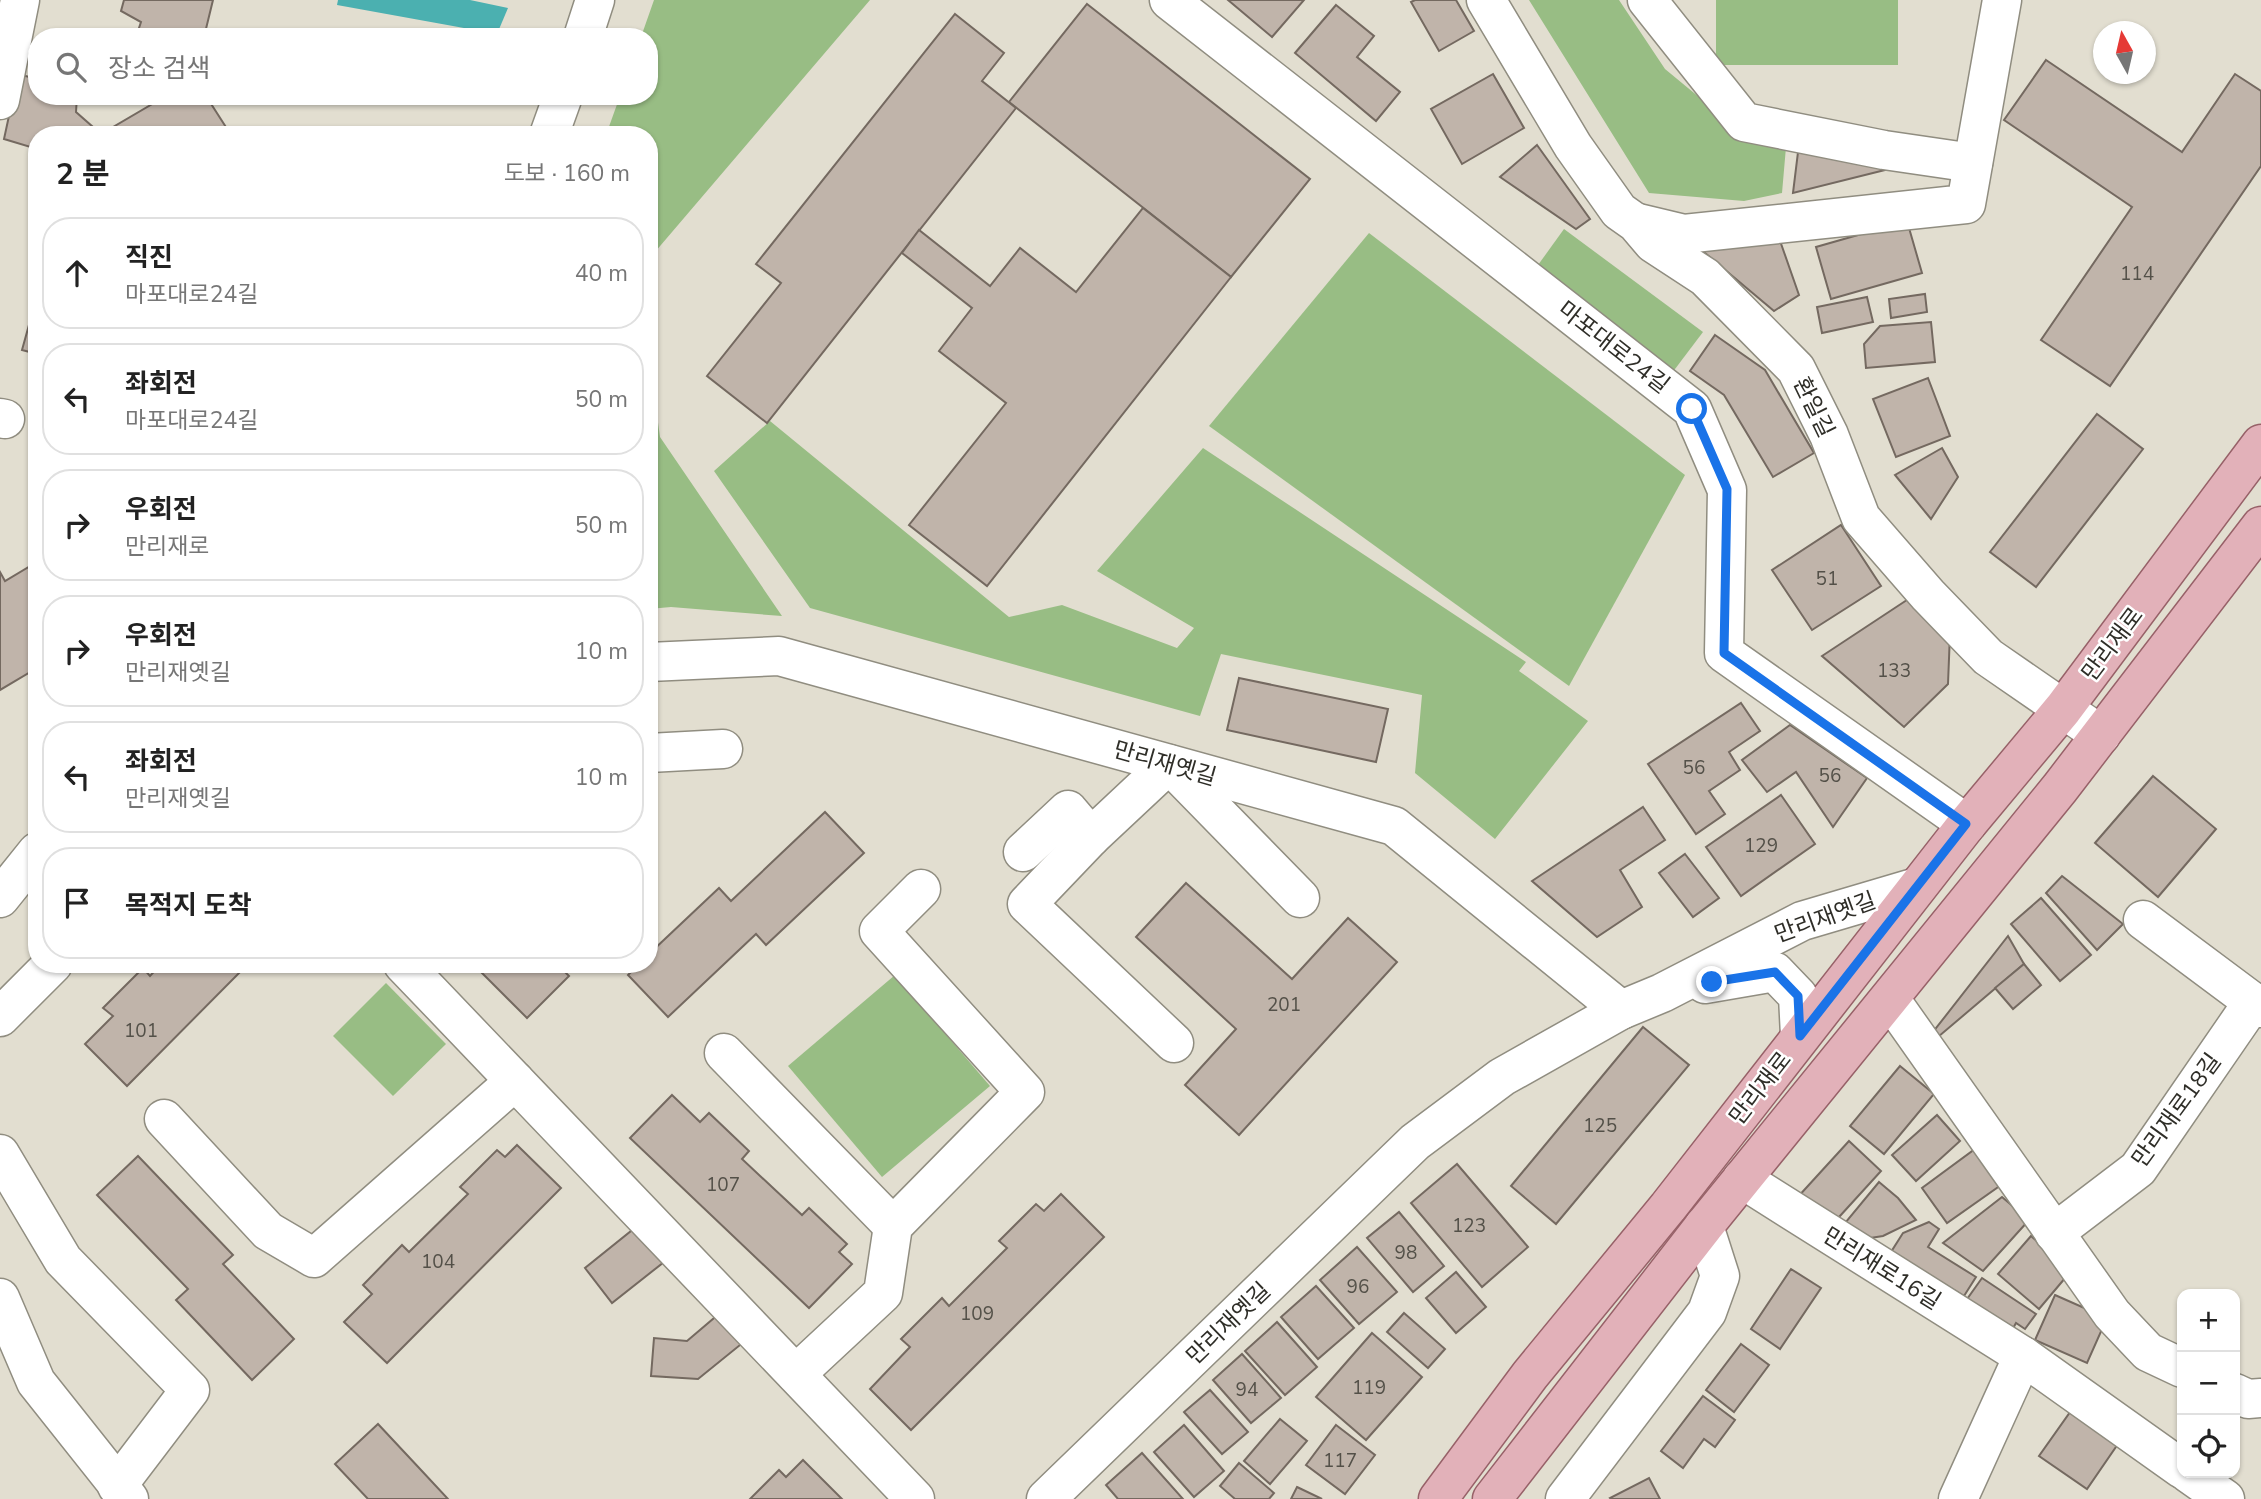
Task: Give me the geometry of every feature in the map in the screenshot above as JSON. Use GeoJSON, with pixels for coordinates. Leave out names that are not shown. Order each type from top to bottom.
{"type":"FeatureCollection","features":[{"type":"Feature","properties":{"kind":"main road","name":"만리재로"},"geometry":{"type":"LineString","coordinates":[[1438,1499],[1530,1375],[1668,1208],[1966,824],[2063,709],[2261,444]]}},
{"type":"Feature","properties":{"kind":"main road","name":"만리재로"},"geometry":{"type":"LineString","coordinates":[[1492,1499],[1704,1226],[2101,735],[2261,526]]}},
{"type":"Feature","properties":{"kind":"main road"},"geometry":{"type":"LineString","coordinates":[[1966,824],[1986,841],[1992,871]]}},
{"type":"Feature","properties":{"kind":"street"},"geometry":{"type":"LineString","coordinates":[[0,100],[20,0]]}},
{"type":"Feature","properties":{"kind":"street"},"geometry":{"type":"LineString","coordinates":[[586,28],[595,0]]}},
{"type":"Feature","properties":{"kind":"street","name":"마포대로24길"},"geometry":{"type":"LineString","coordinates":[[1169,0],[1692,409],[1727,489],[1724,653],[1966,824]]}},
{"type":"Feature","properties":{"kind":"street","name":"환일길"},"geometry":{"type":"LineString","coordinates":[[1486,0],[1573,146],[1619,211],[1636,223],[1653,243],[1705,277],[1797,369],[1829,435],[1861,517],[1928,595],[1988,657],[2101,735]]}},
{"type":"Feature","properties":{"kind":"street"},"geometry":{"type":"LineString","coordinates":[[1647,0],[1744,122],[1884,150],[1973,163]]}},
{"type":"Feature","properties":{"kind":"street"},"geometry":{"type":"LineString","coordinates":[[1636,223],[1684,234],[1966,204],[2001,0]]}},
{"type":"Feature","properties":{"kind":"street"},"geometry":{"type":"LineString","coordinates":[[552,126],[560,105]]}},
{"type":"Feature","properties":{"kind":"street","name":"만리재옛길"},"geometry":{"type":"LineString","coordinates":[[658,662],[779,656],[1394,826],[1621,1010]]}},
{"type":"Feature","properties":{"kind":"street"},"geometry":{"type":"LineString","coordinates":[[658,752],[723,748]]}},
{"type":"Feature","properties":{"kind":"street"},"geometry":{"type":"LineString","coordinates":[[1174,1043],[1027,904],[1091,837],[1169,764],[1300,898]]}},
{"type":"Feature","properties":{"kind":"street"},"geometry":{"type":"LineString","coordinates":[[1023,852],[1068,810],[1091,837]]}},
{"type":"Feature","properties":{"kind":"street","name":"만리재옛길"},"geometry":{"type":"LineString","coordinates":[[1046,1499],[1415,1142],[1502,1077],[1621,1010],[1662,993],[1802,921],[1917,887]]}},
{"type":"Feature","properties":{"kind":"street"},"geometry":{"type":"LineString","coordinates":[[796,1374],[883,1293],[893,1226],[1025,1092],[879,931],[921,889]]}},
{"type":"Feature","properties":{"kind":"street"},"geometry":{"type":"LineString","coordinates":[[2143,920],[2257,1005]]}},
{"type":"Feature","properties":{"kind":"street","name":"만리재옛길"},"geometry":{"type":"LineString","coordinates":[[1662,993],[1775,972],[1798,996],[1800,1036]]}},
{"type":"Feature","properties":{"kind":"street"},"geometry":{"type":"LineString","coordinates":[[0,1017],[44,973]]}},
{"type":"Feature","properties":{"kind":"street"},"geometry":{"type":"LineString","coordinates":[[412,973],[915,1499]]}},
{"type":"Feature","properties":{"kind":"street"},"geometry":{"type":"LineString","coordinates":[[1890,999],[2112,1314],[2148,1352],[2177,1366]]}},
{"type":"Feature","properties":{"kind":"street","name":"만리재로18길"},"geometry":{"type":"LineString","coordinates":[[2054,1233],[2138,1169],[2257,1005]]}},
{"type":"Feature","properties":{"kind":"street"},"geometry":{"type":"LineString","coordinates":[[724,1053],[893,1226]]}},
{"type":"Feature","properties":{"kind":"street"},"geometry":{"type":"LineString","coordinates":[[164,1119],[268,1231],[314,1258],[515,1081]]}},
{"type":"Feature","properties":{"kind":"street"},"geometry":{"type":"LineString","coordinates":[[0,1154],[63,1260],[190,1390],[123,1493],[36,1382],[0,1298]]}},
{"type":"Feature","properties":{"kind":"street","name":"만리재로16길"},"geometry":{"type":"LineString","coordinates":[[1742,1179],[2023,1356],[2177,1465]]}},
{"type":"Feature","properties":{"kind":"street"},"geometry":{"type":"LineString","coordinates":[[1575,1494],[1707,1312],[1720,1276],[1704,1226]]}},
{"type":"Feature","properties":{"kind":"street"},"geometry":{"type":"LineString","coordinates":[[1958,1499],[2023,1356]]}},
{"type":"Feature","properties":{"kind":"street"},"geometry":{"type":"LineString","coordinates":[[2240,1395],[2248,1399],[2261,1398]]}},
{"type":"Feature","properties":{"kind":"street"},"geometry":{"type":"LineString","coordinates":[[2195,1478],[2225,1499]]}},
{"type":"Feature","properties":{"kind":"green space"},"geometry":{"type":"Polygon","coordinates":[[[654,0],[870,0],[658,248],[658,126],[609,126],[617,105],[658,105],[658,28],[644,28],[654,0]]]}},
{"type":"Feature","properties":{"kind":"green space"},"geometry":{"type":"Polygon","coordinates":[[[1529,0],[1619,0],[1665,69],[1734,126],[1786,147],[1782,193],[1744,201],[1649,193],[1529,0]]]}},
{"type":"Feature","properties":{"kind":"green space"},"geometry":{"type":"Polygon","coordinates":[[[1716,0],[1898,0],[1898,65],[1716,65],[1716,0]]]}},
{"type":"Feature","properties":{"kind":"green space"},"geometry":{"type":"Polygon","coordinates":[[[1564,229],[1703,332],[1672,373],[1533,272],[1564,229]]]}},
{"type":"Feature","properties":{"kind":"green space"},"geometry":{"type":"Polygon","coordinates":[[[1369,233],[1685,475],[1569,686],[1209,426],[1369,233]]]}},
{"type":"Feature","properties":{"kind":"green space"},"geometry":{"type":"Polygon","coordinates":[[[770,421],[1009,617],[1062,605],[1177,648],[1194,628],[1097,571],[1203,448],[1526,662],[1519,671],[1588,721],[1495,839],[1415,773],[1422,695],[1221,654],[1200,716],[810,608],[714,471],[770,421]]]}},
{"type":"Feature","properties":{"kind":"green space"},"geometry":{"type":"Polygon","coordinates":[[[658,422],[660,437],[782,616],[658,608],[658,422]]]}},
{"type":"Feature","properties":{"kind":"green space"},"geometry":{"type":"Polygon","coordinates":[[[895,975],[990,1086],[882,1177],[788,1066],[895,975]]]}},
{"type":"Feature","properties":{"kind":"green space"},"geometry":{"type":"Polygon","coordinates":[[[386,983],[446,1044],[393,1096],[333,1036],[386,983]]]}},
{"type":"Feature","properties":{"kind":"water"},"geometry":{"type":"Polygon","coordinates":[[[338,0],[470,0],[508,8],[500,28],[464,28],[337,5],[338,0]]]}},
{"type":"Feature","properties":{"kind":"building"},"geometry":{"type":"Polygon","coordinates":[[[124,0],[213,0],[206,28],[139,28],[141,22],[121,11],[124,0]]]}},
{"type":"Feature","properties":{"kind":"building"},"geometry":{"type":"Polygon","coordinates":[[[1228,0],[1304,0],[1272,37],[1228,0]]]}},
{"type":"Feature","properties":{"kind":"building"},"geometry":{"type":"Polygon","coordinates":[[[1456,0],[1474,31],[1439,51],[1411,2],[1456,0]]]}},
{"type":"Feature","properties":{"kind":"building"},"geometry":{"type":"Polygon","coordinates":[[[1087,4],[1310,179],[1231,277],[1009,102],[1087,4]]]}},
{"type":"Feature","properties":{"kind":"building"},"geometry":{"type":"Polygon","coordinates":[[[1336,5],[1374,36],[1357,57],[1400,92],[1376,121],[1295,53],[1336,5]]]}},
{"type":"Feature","properties":{"kind":"building"},"geometry":{"type":"Polygon","coordinates":[[[955,14],[1004,53],[982,81],[1016,108],[767,423],[707,376],[781,283],[756,264],[955,14]]]}},
{"type":"Feature","properties":{"kind":"building"},"geometry":{"type":"Polygon","coordinates":[[[2046,60],[2182,152],[2235,74],[2261,91],[2261,166],[2110,386],[2041,340],[2132,207],[2004,120],[2046,60]]]}},
{"type":"Feature","properties":{"kind":"building"},"geometry":{"type":"Polygon","coordinates":[[[18,74],[28,77],[28,105],[76,105],[76,112],[92,126],[28,126],[28,146],[4,139],[18,74]]]}},
{"type":"Feature","properties":{"kind":"building"},"geometry":{"type":"Polygon","coordinates":[[[1493,74],[1524,128],[1462,164],[1431,109],[1493,74]]]}},
{"type":"Feature","properties":{"kind":"building"},"geometry":{"type":"Polygon","coordinates":[[[151,105],[212,105],[225,126],[115,126],[151,105]]]}},
{"type":"Feature","properties":{"kind":"building"},"geometry":{"type":"Polygon","coordinates":[[[1799,144],[1893,168],[1793,193],[1799,144]]]}},
{"type":"Feature","properties":{"kind":"building"},"geometry":{"type":"Polygon","coordinates":[[[1537,145],[1590,219],[1576,229],[1500,177],[1537,145]]]}},
{"type":"Feature","properties":{"kind":"building"},"geometry":{"type":"Polygon","coordinates":[[[1143,208],[1231,277],[987,586],[909,525],[1006,403],[939,351],[972,308],[902,253],[919,230],[990,286],[1020,248],[1076,292],[1143,208]]]}},
{"type":"Feature","properties":{"kind":"building"},"geometry":{"type":"Polygon","coordinates":[[[1907,221],[1922,273],[1831,299],[1816,247],[1907,221]]]}},
{"type":"Feature","properties":{"kind":"building"},"geometry":{"type":"Polygon","coordinates":[[[1778,235],[1799,295],[1774,311],[1699,248],[1778,235]]]}},
{"type":"Feature","properties":{"kind":"building"},"geometry":{"type":"Polygon","coordinates":[[[1925,294],[1927,312],[1891,318],[1889,299],[1925,294]]]}},
{"type":"Feature","properties":{"kind":"building"},"geometry":{"type":"Polygon","coordinates":[[[1867,297],[1873,322],[1822,333],[1817,307],[1867,297]]]}},
{"type":"Feature","properties":{"kind":"building"},"geometry":{"type":"Polygon","coordinates":[[[1931,322],[1935,362],[1866,368],[1864,344],[1880,326],[1931,322]]]}},
{"type":"Feature","properties":{"kind":"building"},"geometry":{"type":"Polygon","coordinates":[[[28,328],[28,352],[22,350],[28,328]]]}},
{"type":"Feature","properties":{"kind":"building"},"geometry":{"type":"Polygon","coordinates":[[[1715,335],[1765,370],[1814,453],[1773,477],[1724,395],[1690,371],[1715,335]]]}},
{"type":"Feature","properties":{"kind":"building"},"geometry":{"type":"Polygon","coordinates":[[[1928,378],[1950,436],[1896,457],[1873,399],[1928,378]]]}},
{"type":"Feature","properties":{"kind":"building"},"geometry":{"type":"Polygon","coordinates":[[[2097,414],[2143,449],[2036,587],[1990,552],[2097,414]]]}},
{"type":"Feature","properties":{"kind":"building"},"geometry":{"type":"Polygon","coordinates":[[[1942,448],[1958,477],[1931,519],[1895,475],[1942,448]]]}},
{"type":"Feature","properties":{"kind":"building"},"geometry":{"type":"Polygon","coordinates":[[[1841,525],[1881,586],[1812,630],[1772,570],[1841,525]]]}},
{"type":"Feature","properties":{"kind":"building"},"geometry":{"type":"Polygon","coordinates":[[[28,567],[28,673],[0,690],[0,572],[5,581],[28,567]]]}},
{"type":"Feature","properties":{"kind":"building"},"geometry":{"type":"Polygon","coordinates":[[[1916,594],[1950,633],[1948,684],[1904,727],[1822,656],[1916,594]]]}},
{"type":"Feature","properties":{"kind":"building"},"geometry":{"type":"Polygon","coordinates":[[[1239,678],[1388,709],[1376,762],[1227,730],[1239,678]]]}},
{"type":"Feature","properties":{"kind":"building"},"geometry":{"type":"Polygon","coordinates":[[[1741,703],[1760,731],[1729,752],[1740,770],[1709,791],[1725,814],[1696,834],[1648,764],[1741,703]]]}},
{"type":"Feature","properties":{"kind":"building"},"geometry":{"type":"Polygon","coordinates":[[[1790,725],[1867,778],[1833,827],[1796,772],[1767,792],[1742,760],[1790,725]]]}},
{"type":"Feature","properties":{"kind":"building"},"geometry":{"type":"Polygon","coordinates":[[[2153,776],[2216,829],[2158,897],[2095,843],[2153,776]]]}},
{"type":"Feature","properties":{"kind":"building"},"geometry":{"type":"Polygon","coordinates":[[[1781,795],[1815,844],[1741,896],[1706,847],[1781,795]]]}},
{"type":"Feature","properties":{"kind":"building"},"geometry":{"type":"Polygon","coordinates":[[[1643,807],[1665,840],[1620,870],[1642,907],[1597,937],[1532,881],[1643,807]]]}},
{"type":"Feature","properties":{"kind":"building"},"geometry":{"type":"Polygon","coordinates":[[[825,812],[864,853],[766,945],[756,934],[668,1017],[628,975],[658,973],[658,946],[719,888],[731,901],[825,812]]]}},
{"type":"Feature","properties":{"kind":"building"},"geometry":{"type":"Polygon","coordinates":[[[1685,854],[1719,898],[1693,917],[1659,873],[1685,854]]]}},
{"type":"Feature","properties":{"kind":"building"},"geometry":{"type":"Polygon","coordinates":[[[2062,876],[2123,924],[2097,950],[2046,893],[2062,876]]]}},
{"type":"Feature","properties":{"kind":"building"},"geometry":{"type":"Polygon","coordinates":[[[1186,883],[1292,979],[1348,918],[1397,962],[1239,1135],[1185,1085],[1236,1029],[1136,937],[1186,883]]]}},
{"type":"Feature","properties":{"kind":"building"},"geometry":{"type":"Polygon","coordinates":[[[2041,898],[2091,955],[2060,981],[2011,924],[2041,898]]]}},
{"type":"Feature","properties":{"kind":"building"},"geometry":{"type":"Polygon","coordinates":[[[2008,936],[2024,964],[1938,1037],[1933,1032],[2008,936]]]}},
{"type":"Feature","properties":{"kind":"building"},"geometry":{"type":"Polygon","coordinates":[[[2024,964],[2041,985],[2013,1009],[1995,988],[2024,964]]]}},
{"type":"Feature","properties":{"kind":"building"},"geometry":{"type":"Polygon","coordinates":[[[138,973],[147,973],[150,976],[153,973],[239,973],[127,1086],[85,1044],[113,1016],[103,1008],[138,973]]]}},
{"type":"Feature","properties":{"kind":"building"},"geometry":{"type":"Polygon","coordinates":[[[482,973],[566,973],[569,976],[527,1018],[482,973]]]}},
{"type":"Feature","properties":{"kind":"building"},"geometry":{"type":"Polygon","coordinates":[[[1643,1027],[1689,1065],[1556,1224],[1511,1186],[1643,1027]]]}},
{"type":"Feature","properties":{"kind":"building"},"geometry":{"type":"Polygon","coordinates":[[[1900,1066],[1934,1094],[1884,1154],[1850,1126],[1900,1066]]]}},
{"type":"Feature","properties":{"kind":"building"},"geometry":{"type":"Polygon","coordinates":[[[672,1095],[700,1122],[709,1113],[749,1151],[742,1159],[802,1215],[809,1208],[847,1244],[839,1252],[852,1264],[809,1308],[630,1138],[672,1095]]]}},
{"type":"Feature","properties":{"kind":"building"},"geometry":{"type":"Polygon","coordinates":[[[1937,1115],[1960,1141],[1916,1181],[1892,1155],[1937,1115]]]}},
{"type":"Feature","properties":{"kind":"building"},"geometry":{"type":"Polygon","coordinates":[[[1849,1141],[1881,1171],[1829,1228],[1796,1199],[1849,1141]]]}},
{"type":"Feature","properties":{"kind":"building"},"geometry":{"type":"Polygon","coordinates":[[[517,1145],[561,1188],[387,1363],[344,1322],[372,1294],[363,1285],[402,1245],[409,1252],[468,1194],[460,1187],[497,1150],[505,1157],[517,1145]]]}},
{"type":"Feature","properties":{"kind":"building"},"geometry":{"type":"Polygon","coordinates":[[[1975,1149],[2001,1185],[1947,1223],[1922,1188],[1975,1149]]]}},
{"type":"Feature","properties":{"kind":"building"},"geometry":{"type":"Polygon","coordinates":[[[138,1156],[233,1255],[223,1264],[294,1339],[252,1380],[176,1300],[188,1289],[97,1195],[138,1156]]]}},
{"type":"Feature","properties":{"kind":"building"},"geometry":{"type":"Polygon","coordinates":[[[1457,1164],[1528,1247],[1482,1287],[1411,1203],[1457,1164]]]}},
{"type":"Feature","properties":{"kind":"building"},"geometry":{"type":"Polygon","coordinates":[[[1879,1182],[1898,1198],[1916,1220],[1883,1236],[1864,1239],[1845,1223],[1879,1182]]]}},
{"type":"Feature","properties":{"kind":"building"},"geometry":{"type":"Polygon","coordinates":[[[1061,1194],[1104,1237],[911,1430],[870,1389],[910,1347],[901,1339],[942,1298],[949,1306],[1007,1248],[999,1241],[1036,1204],[1044,1211],[1061,1194]]]}},
{"type":"Feature","properties":{"kind":"building"},"geometry":{"type":"Polygon","coordinates":[[[2002,1197],[2029,1220],[1983,1271],[1943,1243],[2002,1197]]]}},
{"type":"Feature","properties":{"kind":"building"},"geometry":{"type":"Polygon","coordinates":[[[1399,1212],[1444,1266],[1413,1292],[1367,1238],[1399,1212]]]}},
{"type":"Feature","properties":{"kind":"building"},"geometry":{"type":"Polygon","coordinates":[[[1929,1222],[1939,1229],[1928,1247],[1976,1277],[1964,1296],[1891,1252],[1903,1233],[1929,1222]]]}},
{"type":"Feature","properties":{"kind":"building"},"geometry":{"type":"Polygon","coordinates":[[[636,1227],[664,1262],[612,1303],[585,1268],[636,1227]]]}},
{"type":"Feature","properties":{"kind":"building"},"geometry":{"type":"Polygon","coordinates":[[[2031,1236],[2071,1271],[2039,1309],[1998,1274],[2031,1236]]]}},
{"type":"Feature","properties":{"kind":"building"},"geometry":{"type":"Polygon","coordinates":[[[1357,1247],[1397,1292],[1359,1324],[1320,1280],[1357,1247]]]}},
{"type":"Feature","properties":{"kind":"building"},"geometry":{"type":"Polygon","coordinates":[[[1791,1269],[1821,1288],[1780,1349],[1751,1329],[1791,1269]]]}},
{"type":"Feature","properties":{"kind":"building"},"geometry":{"type":"Polygon","coordinates":[[[1456,1272],[1486,1307],[1456,1333],[1426,1298],[1456,1272]]]}},
{"type":"Feature","properties":{"kind":"building"},"geometry":{"type":"Polygon","coordinates":[[[1982,1278],[2036,1314],[2025,1329],[2016,1323],[2011,1332],[1965,1302],[1982,1278]]]}},
{"type":"Feature","properties":{"kind":"building"},"geometry":{"type":"Polygon","coordinates":[[[1316,1286],[1354,1328],[1318,1359],[1281,1317],[1316,1286]]]}},
{"type":"Feature","properties":{"kind":"building"},"geometry":{"type":"Polygon","coordinates":[[[2055,1295],[2107,1318],[2087,1363],[2035,1340],[2055,1295]]]}},
{"type":"Feature","properties":{"kind":"building"},"geometry":{"type":"Polygon","coordinates":[[[720,1313],[745,1341],[698,1379],[651,1376],[654,1338],[687,1341],[720,1313]]]}},
{"type":"Feature","properties":{"kind":"building"},"geometry":{"type":"Polygon","coordinates":[[[1404,1313],[1445,1349],[1428,1368],[1387,1332],[1404,1313]]]}},
{"type":"Feature","properties":{"kind":"building"},"geometry":{"type":"Polygon","coordinates":[[[1277,1322],[1317,1367],[1285,1395],[1245,1351],[1277,1322]]]}},
{"type":"Feature","properties":{"kind":"building"},"geometry":{"type":"Polygon","coordinates":[[[1372,1333],[1422,1377],[1366,1440],[1316,1397],[1372,1333]]]}},
{"type":"Feature","properties":{"kind":"building"},"geometry":{"type":"Polygon","coordinates":[[[1741,1344],[1769,1365],[1734,1412],[1706,1390],[1741,1344]]]}},
{"type":"Feature","properties":{"kind":"building"},"geometry":{"type":"Polygon","coordinates":[[[1242,1354],[1281,1398],[1251,1423],[1213,1380],[1242,1354]]]}},
{"type":"Feature","properties":{"kind":"building"},"geometry":{"type":"Polygon","coordinates":[[[1210,1390],[1248,1432],[1222,1454],[1184,1412],[1210,1390]]]}},
{"type":"Feature","properties":{"kind":"building"},"geometry":{"type":"Polygon","coordinates":[[[1703,1396],[1735,1420],[1715,1447],[1704,1439],[1683,1468],[1661,1451],[1703,1396]]]}},
{"type":"Feature","properties":{"kind":"building"},"geometry":{"type":"Polygon","coordinates":[[[2073,1408],[2120,1441],[2087,1489],[2039,1456],[2073,1408]]]}},
{"type":"Feature","properties":{"kind":"building"},"geometry":{"type":"Polygon","coordinates":[[[1280,1419],[1307,1441],[1270,1484],[1244,1461],[1280,1419]]]}},
{"type":"Feature","properties":{"kind":"building"},"geometry":{"type":"Polygon","coordinates":[[[378,1424],[448,1499],[368,1499],[335,1464],[378,1424]]]}},
{"type":"Feature","properties":{"kind":"building"},"geometry":{"type":"Polygon","coordinates":[[[1184,1425],[1224,1471],[1194,1497],[1154,1452],[1184,1425]]]}},
{"type":"Feature","properties":{"kind":"building"},"geometry":{"type":"Polygon","coordinates":[[[1336,1425],[1375,1455],[1345,1494],[1306,1465],[1336,1425]]]}},
{"type":"Feature","properties":{"kind":"building"},"geometry":{"type":"Polygon","coordinates":[[[1142,1453],[1183,1499],[1118,1499],[1106,1485],[1142,1453]]]}},
{"type":"Feature","properties":{"kind":"building"},"geometry":{"type":"Polygon","coordinates":[[[803,1460],[842,1499],[750,1499],[779,1470],[786,1477],[803,1460]]]}},
{"type":"Feature","properties":{"kind":"building"},"geometry":{"type":"Polygon","coordinates":[[[1239,1463],[1274,1493],[1269,1499],[1235,1499],[1220,1486],[1239,1463]]]}},
{"type":"Feature","properties":{"kind":"building"},"geometry":{"type":"Polygon","coordinates":[[[1649,1478],[1660,1499],[1610,1498],[1649,1478]]]}},
{"type":"Feature","properties":{"kind":"building"},"geometry":{"type":"Polygon","coordinates":[[[1297,1487],[1322,1499],[1291,1499],[1297,1487]]]}},
{"type":"Feature","properties":{"kind":"route"},"geometry":{"type":"LineString","coordinates":[[1692,409],[1727,489],[1724,653],[1966,824],[1800,1036],[1798,996],[1775,972],[1712,982]]}}]}
